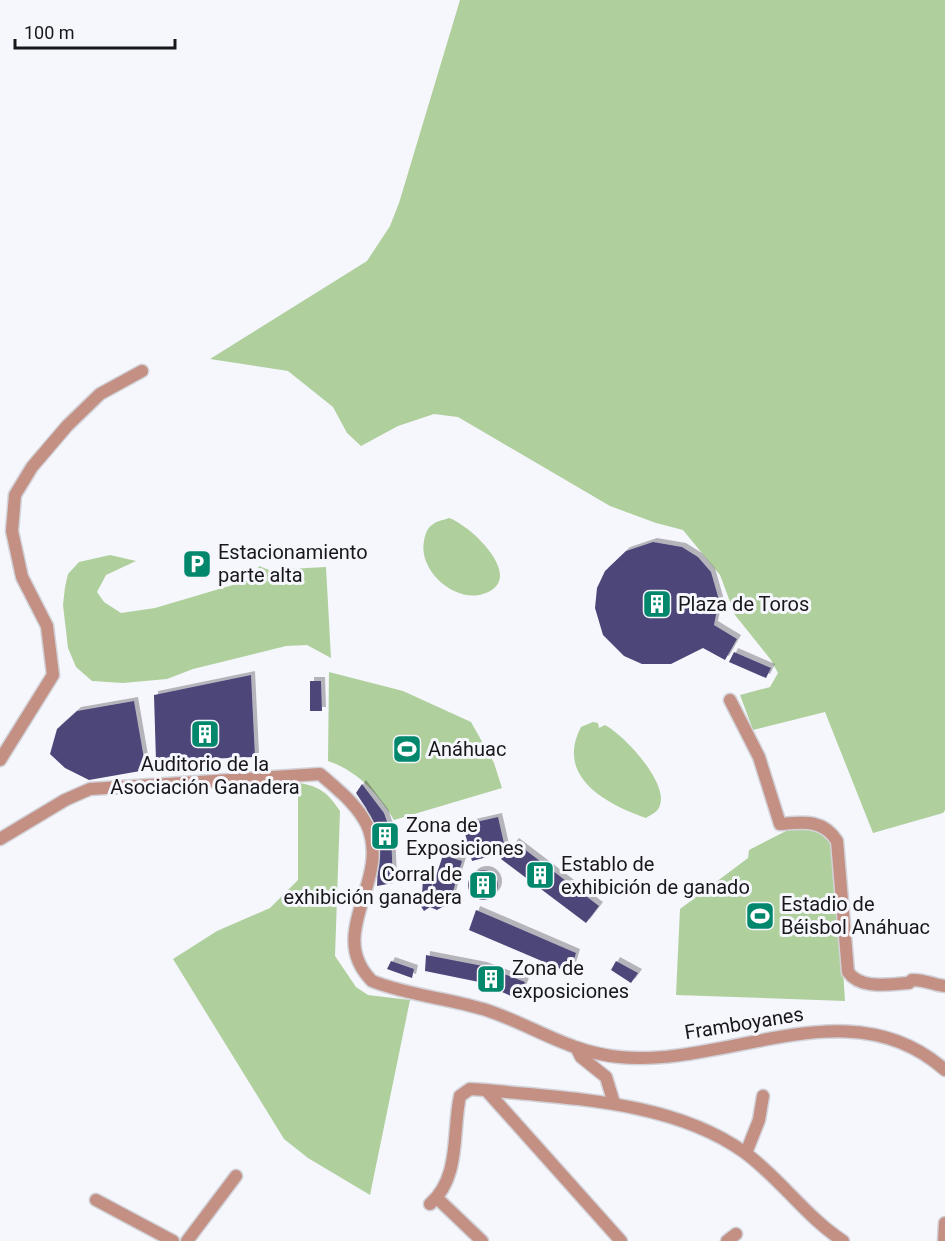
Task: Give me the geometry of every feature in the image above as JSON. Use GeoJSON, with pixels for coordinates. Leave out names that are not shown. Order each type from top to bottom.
{"type":"FeatureCollection","features":[{"type":"Feature","properties":{"kind":"street"},"geometry":{"type":"LineString","coordinates":[[0,760],[53,675],[47,626],[26,588],[19,565],[12,531],[15,495],[32,467],[67,426],[100,394],[142,371]]}},
{"type":"Feature","properties":{"kind":"street"},"geometry":{"type":"LineString","coordinates":[[730,700],[759,757],[780,824],[813,822],[830,830],[837,841],[848,972],[854,980],[868,984],[909,983],[912,980],[921,979],[929,985],[945,986]]}},
{"type":"Feature","properties":{"kind":"street"},"geometry":{"type":"LineString","coordinates":[[0,839],[65,800],[90,789],[320,774],[353,804],[366,824],[374,846],[372,875],[356,923],[353,944],[354,952],[366,975],[372,981],[387,987],[484,1009],[576,1049],[581,1057],[606,1077],[614,1103]]}},
{"type":"Feature","properties":{"kind":"street","name":"Framboyanes"},"geometry":{"type":"LineString","coordinates":[[576,1049],[622,1057],[656,1057],[809,1031],[845,1033],[876,1035],[900,1042],[945,1070]]}},
{"type":"Feature","properties":{"kind":"street"},"geometry":{"type":"LineString","coordinates":[[482,1241],[434,1201],[453,1166],[460,1095],[470,1089],[614,1103],[702,1126],[746,1153],[843,1241]]}},
{"type":"Feature","properties":{"kind":"street"},"geometry":{"type":"LineString","coordinates":[[486,1090],[621,1241]]}},
{"type":"Feature","properties":{"kind":"street"},"geometry":{"type":"LineString","coordinates":[[746,1153],[759,1120],[763,1096]]}},
{"type":"Feature","properties":{"kind":"street"},"geometry":{"type":"LineString","coordinates":[[187,1241],[236,1176]]}},
{"type":"Feature","properties":{"kind":"street"},"geometry":{"type":"LineString","coordinates":[[96,1200],[173,1241]]}},
{"type":"Feature","properties":{"kind":"street"},"geometry":{"type":"LineString","coordinates":[[944,1241],[945,1223]]}},
{"type":"Feature","properties":{"kind":"green space"},"geometry":{"type":"Polygon","coordinates":[[[460,0],[945,0],[945,810],[943,813],[873,833],[825,712],[753,730],[740,695],[770,687],[778,673],[771,660],[735,615],[720,575],[683,530],[610,506],[458,417],[434,414],[398,426],[361,446],[347,433],[333,407],[288,371],[210,359],[367,261],[390,226],[399,203],[460,0]]]}},
{"type":"Feature","properties":{"kind":"green space"},"geometry":{"type":"Polygon","coordinates":[[[449,518],[470,531],[482,542],[498,566],[500,577],[495,587],[483,594],[461,594],[450,589],[432,573],[427,563],[424,552],[426,534],[430,526],[449,518]]]}},
{"type":"Feature","properties":{"kind":"green space"},"geometry":{"type":"Polygon","coordinates":[[[110,555],[136,561],[106,575],[97,592],[104,602],[121,613],[155,608],[253,579],[259,566],[269,570],[326,567],[331,658],[307,645],[286,646],[193,669],[167,679],[123,683],[92,681],[76,667],[68,648],[63,605],[65,587],[68,574],[79,562],[110,555]]]}},
{"type":"Feature","properties":{"kind":"green space","name":"Anáhuac"},"geometry":{"type":"Polygon","coordinates":[[[329,672],[403,691],[471,722],[494,763],[502,788],[394,820],[366,784],[349,771],[328,761],[329,672]]]}},
{"type":"Feature","properties":{"kind":"green space"},"geometry":{"type":"Polygon","coordinates":[[[593,722],[598,723],[599,728],[605,725],[623,738],[651,772],[661,795],[660,805],[646,818],[615,805],[601,796],[580,774],[575,760],[575,745],[581,727],[593,722]]]}},
{"type":"Feature","properties":{"kind":"green space"},"geometry":{"type":"Polygon","coordinates":[[[298,783],[323,791],[340,811],[335,956],[356,987],[368,995],[410,1000],[370,1195],[308,1158],[284,1139],[173,959],[217,931],[270,908],[298,880],[298,783]]]}},
{"type":"Feature","properties":{"kind":"green space","name":"Estadio de Béisbol Anáhuac"},"geometry":{"type":"Polygon","coordinates":[[[800,828],[826,833],[835,846],[845,1001],[676,995],[680,909],[748,858],[749,850],[786,831],[800,828]]]}},
{"type":"Feature","properties":{"kind":"building","name":"Plaza de Toros"},"geometry":{"type":"Polygon","coordinates":[[[653,542],[682,547],[698,557],[711,572],[719,600],[714,625],[737,639],[725,660],[703,648],[671,664],[642,664],[624,656],[603,635],[595,608],[597,588],[605,571],[626,551],[653,542]]]}},
{"type":"Feature","properties":{"kind":"building"},"geometry":{"type":"Polygon","coordinates":[[[734,652],[771,668],[766,678],[729,662],[734,652]]]}},
{"type":"Feature","properties":{"kind":"building","name":"Auditorio de la Asociación Ganadera"},"geometry":{"type":"Polygon","coordinates":[[[251,675],[255,757],[156,761],[154,695],[251,675]]]}},
{"type":"Feature","properties":{"kind":"building"},"geometry":{"type":"Polygon","coordinates":[[[310,681],[321,681],[322,711],[310,711],[310,681]]]}},
{"type":"Feature","properties":{"kind":"building"},"geometry":{"type":"Polygon","coordinates":[[[134,701],[146,770],[89,780],[65,768],[50,754],[57,729],[77,711],[134,701]]]}},
{"type":"Feature","properties":{"kind":"building","name":"Zona de Exposiciones"},"geometry":{"type":"Polygon","coordinates":[[[362,784],[384,813],[391,833],[393,883],[377,886],[379,839],[366,808],[356,793],[362,784]]]}},
{"type":"Feature","properties":{"kind":"building"},"geometry":{"type":"Polygon","coordinates":[[[498,817],[506,852],[472,861],[463,825],[498,817]]]}},
{"type":"Feature","properties":{"kind":"building","name":"Establo de exhibición de ganado"},"geometry":{"type":"Polygon","coordinates":[[[515,842],[599,906],[586,923],[501,859],[515,842]]]}},
{"type":"Feature","properties":{"kind":"building"},"geometry":{"type":"Polygon","coordinates":[[[443,855],[462,861],[452,895],[432,888],[443,855]]]}},
{"type":"Feature","properties":{"kind":"building","name":"Corral de exhibición ganadera"},"geometry":{"type":"Polygon","coordinates":[[[483,870],[494,874],[498,885],[494,896],[483,900],[472,896],[468,885],[472,874],[483,870]]]}},
{"type":"Feature","properties":{"kind":"building"},"geometry":{"type":"Polygon","coordinates":[[[423,878],[433,878],[430,894],[435,890],[444,894],[444,906],[437,910],[430,907],[424,911],[420,905],[425,899],[422,896],[423,878]]]}},
{"type":"Feature","properties":{"kind":"building","name":"Establo de exhibición de ganado"},"geometry":{"type":"Polygon","coordinates":[[[476,910],[576,953],[570,973],[469,930],[476,910]]]}},
{"type":"Feature","properties":{"kind":"building","name":"Zona de exposiciones"},"geometry":{"type":"Polygon","coordinates":[[[426,955],[483,966],[525,982],[518,999],[479,982],[425,971],[426,955]]]}},
{"type":"Feature","properties":{"kind":"building"},"geometry":{"type":"Polygon","coordinates":[[[391,961],[414,969],[412,978],[387,969],[391,961]]]}},
{"type":"Feature","properties":{"kind":"building"},"geometry":{"type":"Polygon","coordinates":[[[616,961],[638,973],[631,983],[611,970],[616,961]]]}},
{"type":"Feature","properties":{"kind":"place","name":"Estacionamiento parte alta"},"geometry":{"type":"Point","coordinates":[197,564]}},
{"type":"Feature","properties":{"kind":"place","name":"Plaza de Toros"},"geometry":{"type":"Point","coordinates":[657,604]}},
{"type":"Feature","properties":{"kind":"place","name":"Auditorio de la Asociación Ganadera"},"geometry":{"type":"Point","coordinates":[205,734]}},
{"type":"Feature","properties":{"kind":"place","name":"Anáhuac"},"geometry":{"type":"Point","coordinates":[407,749]}},
{"type":"Feature","properties":{"kind":"place","name":"Zona de Exposiciones"},"geometry":{"type":"Point","coordinates":[385,836]}},
{"type":"Feature","properties":{"kind":"place","name":"Establo de exhibición de ganado"},"geometry":{"type":"Point","coordinates":[540,875]}},
{"type":"Feature","properties":{"kind":"place","name":"Corral de exhibición ganadera"},"geometry":{"type":"Point","coordinates":[483,885]}},
{"type":"Feature","properties":{"kind":"place","name":"Estadio de Béisbol Anáhuac"},"geometry":{"type":"Point","coordinates":[760,916]}},
{"type":"Feature","properties":{"kind":"place","name":"Zona de exposiciones"},"geometry":{"type":"Point","coordinates":[491,979]}}]}
